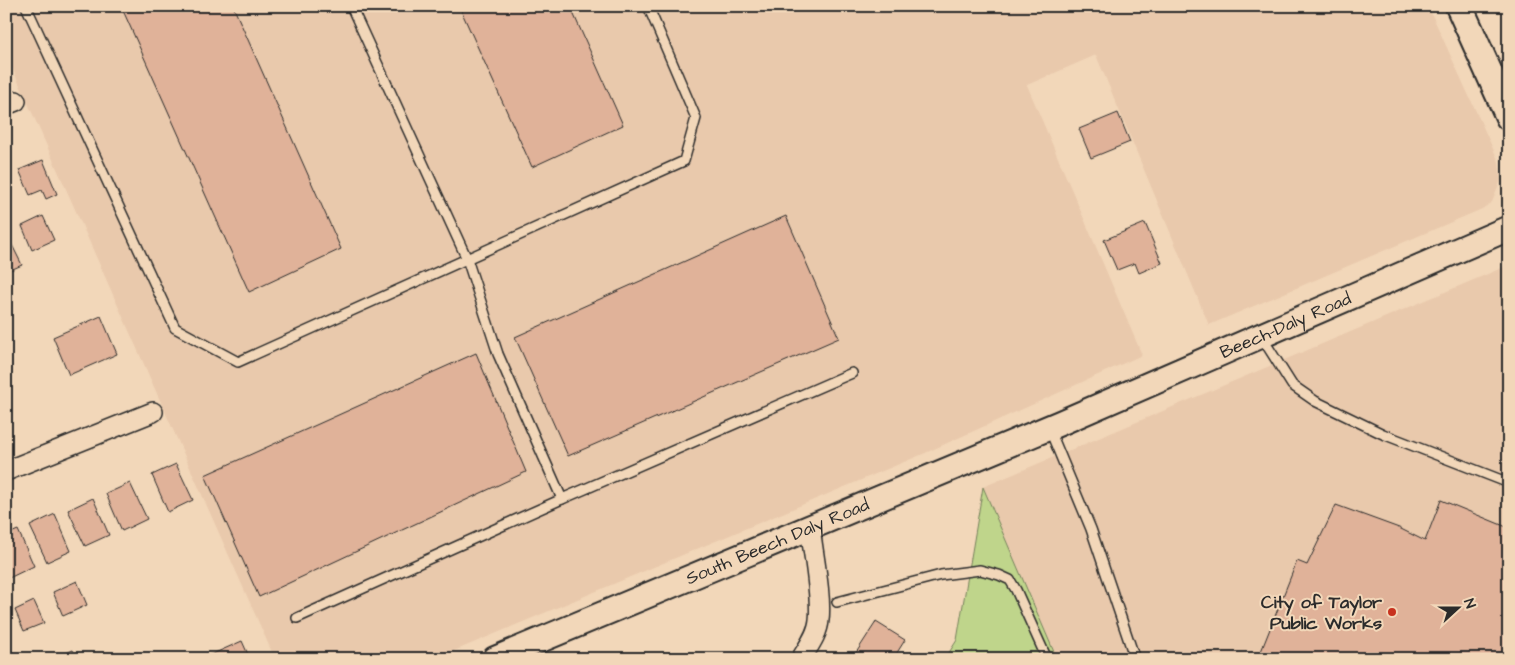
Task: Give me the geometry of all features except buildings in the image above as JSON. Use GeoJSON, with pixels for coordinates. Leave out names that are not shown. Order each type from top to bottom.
{"type":"FeatureCollection","features":[{"type":"Feature","properties":{"kind":"main road"},"geometry":{"type":"LineString","coordinates":[[1459,6],[1509,117]]}},
{"type":"Feature","properties":{"kind":"street","name":"Beech-Daly Road"},"geometry":{"type":"LineString","coordinates":[[1054,426],[1509,228]]}},
{"type":"Feature","properties":{"kind":"street"},"geometry":{"type":"LineString","coordinates":[[6,471],[153,412]]}},
{"type":"Feature","properties":{"kind":"street","name":"South Beech Daly Road"},"geometry":{"type":"LineString","coordinates":[[495,659],[1054,426]]}},
{"type":"Feature","properties":{"kind":"street"},"geometry":{"type":"LineString","coordinates":[[801,659],[814,638],[819,620],[810,528]]}},
{"type":"Feature","properties":{"kind":"lane"},"geometry":{"type":"LineString","coordinates":[[26,6],[175,328],[238,362],[684,161],[696,118],[648,6]]}},
{"type":"Feature","properties":{"kind":"lane"},"geometry":{"type":"LineString","coordinates":[[351,6],[466,259],[498,354],[562,499]]}},
{"type":"Feature","properties":{"kind":"lane"},"geometry":{"type":"LineString","coordinates":[[1260,336],[1292,385],[1315,401],[1383,434],[1509,483]]}},
{"type":"Feature","properties":{"kind":"lane"},"geometry":{"type":"LineString","coordinates":[[297,618],[562,499],[852,373]]}},
{"type":"Feature","properties":{"kind":"lane"},"geometry":{"type":"LineString","coordinates":[[1054,426],[1135,659]]}},
{"type":"Feature","properties":{"kind":"lane"},"geometry":{"type":"LineString","coordinates":[[837,602],[941,576],[980,570],[1000,575],[1010,580],[1016,590],[1046,659]]}},
{"type":"Feature","properties":{"kind":"shaded area"},"geometry":{"type":"Polygon","coordinates":[[[6,6],[1428,6],[1499,162],[1501,180],[1492,202],[1482,209],[1209,325],[1096,55],[1027,85],[1142,355],[923,454],[435,659],[275,659],[6,54],[6,6]]]}},
{"type":"Feature","properties":{"kind":"shaded area"},"geometry":{"type":"Polygon","coordinates":[[[1509,265],[1509,659],[1057,659],[983,487],[1509,265]]]}},
{"type":"Feature","properties":{"kind":"green space"},"geometry":{"type":"Polygon","coordinates":[[[983,487],[1057,659],[945,659],[957,640],[983,487]]]}},
{"type":"Feature","properties":{"kind":"place","name":"City of Taylor Public Works"},"geometry":{"type":"Point","coordinates":[1392,612]}}]}
